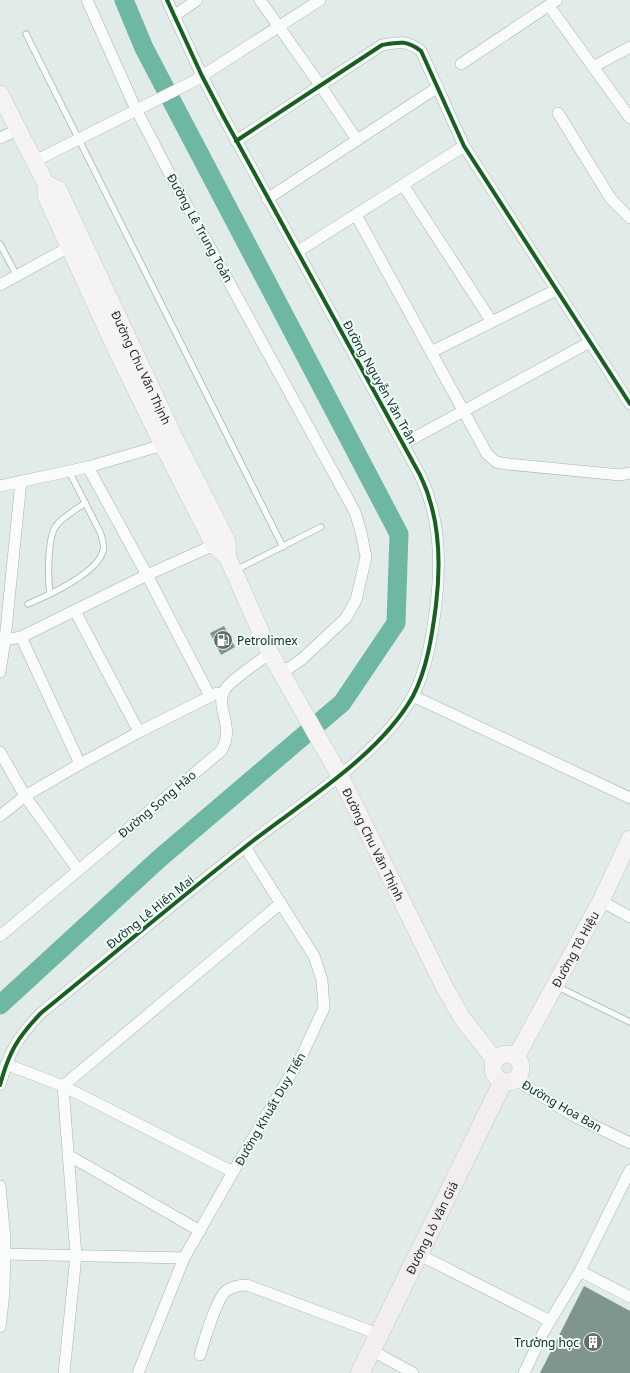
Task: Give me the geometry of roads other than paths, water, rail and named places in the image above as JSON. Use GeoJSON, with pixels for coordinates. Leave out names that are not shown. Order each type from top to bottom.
{"type":"FeatureCollection","features":[{"type":"Feature","properties":{"kind":"highway","name":"Đường Lò Văn Giá"},"geometry":{"type":"LineString","coordinates":[[360,1373],[418,1254],[509,1081]]}},
{"type":"Feature","properties":{"kind":"main road","name":"Đường Chu Văn Thịnh"},"geometry":{"type":"LineString","coordinates":[[0,94],[46,184],[46,196],[163,445],[214,545],[231,564]]}},
{"type":"Feature","properties":{"kind":"main road","name":"Đường Chu Văn Thịnh"},"geometry":{"type":"LineString","coordinates":[[46,184],[58,189],[176,441],[227,541],[231,564],[270,653],[336,771],[445,988],[462,1018],[495,1060]]}},
{"type":"Feature","properties":{"kind":"main road","name":"Đường Tô Hiệu"},"geometry":{"type":"LineString","coordinates":[[516,1057],[601,901],[630,840]]}},
{"type":"Feature","properties":{"kind":"main road"},"geometry":{"type":"LineString","coordinates":[[505,1054],[516,1057],[522,1068],[519,1077],[509,1081],[495,1077],[493,1073],[493,1064],[495,1060],[501,1055],[505,1054]]}},
{"type":"Feature","properties":{"kind":"street","name":"Đường Lê Trung Toản"},"geometry":{"type":"LineString","coordinates":[[87,0],[137,110],[166,169],[355,512],[361,532],[366,557],[356,600],[346,618],[302,659],[282,673]]}},
{"type":"Feature","properties":{"kind":"street","name":"Đường Nguyễn Văn Trân"},"geometry":{"type":"LineString","coordinates":[[167,0],[198,79],[236,141],[420,475],[430,499],[435,521],[437,540],[437,596],[434,624],[424,667],[413,696],[386,732],[372,747],[336,771]]}},
{"type":"Feature","properties":{"kind":"street"},"geometry":{"type":"LineString","coordinates":[[174,16],[197,0]]}},
{"type":"Feature","properties":{"kind":"street"},"geometry":{"type":"LineString","coordinates":[[260,0],[357,140]]}},
{"type":"Feature","properties":{"kind":"street"},"geometry":{"type":"LineString","coordinates":[[35,161],[198,79],[320,0]]}},
{"type":"Feature","properties":{"kind":"street"},"geometry":{"type":"LineString","coordinates":[[461,64],[553,3],[593,67],[630,118]]}},
{"type":"Feature","properties":{"kind":"street"},"geometry":{"type":"LineString","coordinates":[[236,141],[382,45],[397,43],[412,44],[421,51],[464,146],[630,404]]}},
{"type":"Feature","properties":{"kind":"street"},"geometry":{"type":"LineString","coordinates":[[593,67],[630,47]]}},
{"type":"Feature","properties":{"kind":"street"},"geometry":{"type":"LineString","coordinates":[[267,199],[438,87]]}},
{"type":"Feature","properties":{"kind":"street"},"geometry":{"type":"LineString","coordinates":[[558,114],[611,199],[630,218]]}},
{"type":"Feature","properties":{"kind":"street"},"geometry":{"type":"LineString","coordinates":[[0,138],[19,129]]}},
{"type":"Feature","properties":{"kind":"street"},"geometry":{"type":"LineString","coordinates":[[297,252],[464,146]]}},
{"type":"Feature","properties":{"kind":"street"},"geometry":{"type":"LineString","coordinates":[[403,185],[492,322]]}},
{"type":"Feature","properties":{"kind":"street"},"geometry":{"type":"LineString","coordinates":[[356,215],[487,454],[496,462],[507,464],[620,475],[630,473]]}},
{"type":"Feature","properties":{"kind":"street"},"geometry":{"type":"LineString","coordinates":[[0,285],[69,247]]}},
{"type":"Feature","properties":{"kind":"street"},"geometry":{"type":"LineString","coordinates":[[431,352],[556,290]]}},
{"type":"Feature","properties":{"kind":"street"},"geometry":{"type":"LineString","coordinates":[[403,444],[590,342]]}},
{"type":"Feature","properties":{"kind":"street"},"geometry":{"type":"LineString","coordinates":[[0,486],[88,467],[163,445]]}},
{"type":"Feature","properties":{"kind":"street"},"geometry":{"type":"LineString","coordinates":[[88,467],[147,575],[210,696]]}},
{"type":"Feature","properties":{"kind":"street"},"geometry":{"type":"LineString","coordinates":[[0,672],[5,640],[21,481]]}},
{"type":"Feature","properties":{"kind":"street"},"geometry":{"type":"LineString","coordinates":[[5,640],[21,637],[147,575],[214,545]]}},
{"type":"Feature","properties":{"kind":"street"},"geometry":{"type":"LineString","coordinates":[[75,611],[139,732]]}},
{"type":"Feature","properties":{"kind":"street"},"geometry":{"type":"LineString","coordinates":[[21,637],[80,764]]}},
{"type":"Feature","properties":{"kind":"street"},"geometry":{"type":"LineString","coordinates":[[0,816],[25,796],[80,764],[139,732],[225,690],[231,683],[270,653]]}},
{"type":"Feature","properties":{"kind":"street","name":"Đường Song Hào"},"geometry":{"type":"LineString","coordinates":[[0,936],[220,751],[224,745],[227,735],[226,720],[222,706],[222,698],[225,690]]}},
{"type":"Feature","properties":{"kind":"street"},"geometry":{"type":"LineString","coordinates":[[413,696],[630,798]]}},
{"type":"Feature","properties":{"kind":"street"},"geometry":{"type":"LineString","coordinates":[[0,752],[25,796],[78,870]]}},
{"type":"Feature","properties":{"kind":"street","name":"Đường Lê Hiến Mai"},"geometry":{"type":"LineString","coordinates":[[0,1085],[6,1064],[14,1046],[27,1028],[41,1013],[246,847],[336,771]]}},
{"type":"Feature","properties":{"kind":"street","name":"Đường Khuất Duy Tiến"},"geometry":{"type":"LineString","coordinates":[[138,1373],[184,1258],[302,1055],[324,1008],[322,980],[314,956],[246,847]]}},
{"type":"Feature","properties":{"kind":"street"},"geometry":{"type":"LineString","coordinates":[[601,901],[630,917]]}},
{"type":"Feature","properties":{"kind":"street"},"geometry":{"type":"LineString","coordinates":[[64,1086],[281,903]]}},
{"type":"Feature","properties":{"kind":"street"},"geometry":{"type":"LineString","coordinates":[[6,1064],[64,1086],[233,1172]]}},
{"type":"Feature","properties":{"kind":"street","name":"Đường Hoa Ban"},"geometry":{"type":"LineString","coordinates":[[509,1081],[572,1115],[630,1143]]}},
{"type":"Feature","properties":{"kind":"street"},"geometry":{"type":"LineString","coordinates":[[64,1086],[76,1256],[64,1373]]}},
{"type":"Feature","properties":{"kind":"street"},"geometry":{"type":"LineString","coordinates":[[68,1155],[200,1231]]}},
{"type":"Feature","properties":{"kind":"street"},"geometry":{"type":"LineString","coordinates":[[524,1373],[542,1333],[580,1271],[630,1170]]}},
{"type":"Feature","properties":{"kind":"street"},"geometry":{"type":"LineString","coordinates":[[0,1186],[5,1239],[4,1293],[0,1327]]}},
{"type":"Feature","properties":{"kind":"street"},"geometry":{"type":"LineString","coordinates":[[5,1254],[184,1258]]}},
{"type":"Feature","properties":{"kind":"street"},"geometry":{"type":"LineString","coordinates":[[418,1254],[550,1321]]}},
{"type":"Feature","properties":{"kind":"street"},"geometry":{"type":"LineString","coordinates":[[580,1271],[630,1297]]}},
{"type":"Feature","properties":{"kind":"street"},"geometry":{"type":"LineString","coordinates":[[200,1355],[221,1296],[229,1289],[239,1285],[247,1285],[375,1342],[413,1373]]}},
{"type":"Feature","properties":{"kind":"lane"},"geometry":{"type":"LineString","coordinates":[[26,34],[282,547]]}},
{"type":"Feature","properties":{"kind":"lane"},"geometry":{"type":"LineString","coordinates":[[0,244],[17,276]]}},
{"type":"Feature","properties":{"kind":"lane"},"geometry":{"type":"LineString","coordinates":[[28,604],[50,594],[98,562],[103,550],[103,540],[69,471]]}},
{"type":"Feature","properties":{"kind":"lane"},"geometry":{"type":"LineString","coordinates":[[50,594],[48,578],[52,537],[56,526],[85,503]]}},
{"type":"Feature","properties":{"kind":"lane"},"geometry":{"type":"LineString","coordinates":[[231,564],[282,547],[321,527]]}},
{"type":"Feature","properties":{"kind":"lane"},"geometry":{"type":"LineString","coordinates":[[554,985],[630,1022]]}},
{"type":"Feature","properties":{"kind":"waterway"},"geometry":{"type":"LineString","coordinates":[[0,1005],[160,858],[342,703],[396,623],[399,534],[144,48],[124,0]]}},
{"type":"Feature","properties":{"kind":"place","name":"Petrolimex"},"geometry":{"type":"Point","coordinates":[223,640]}},
{"type":"Feature","properties":{"kind":"place","name":"Trường học"},"geometry":{"type":"Point","coordinates":[593,1342]}}]}
